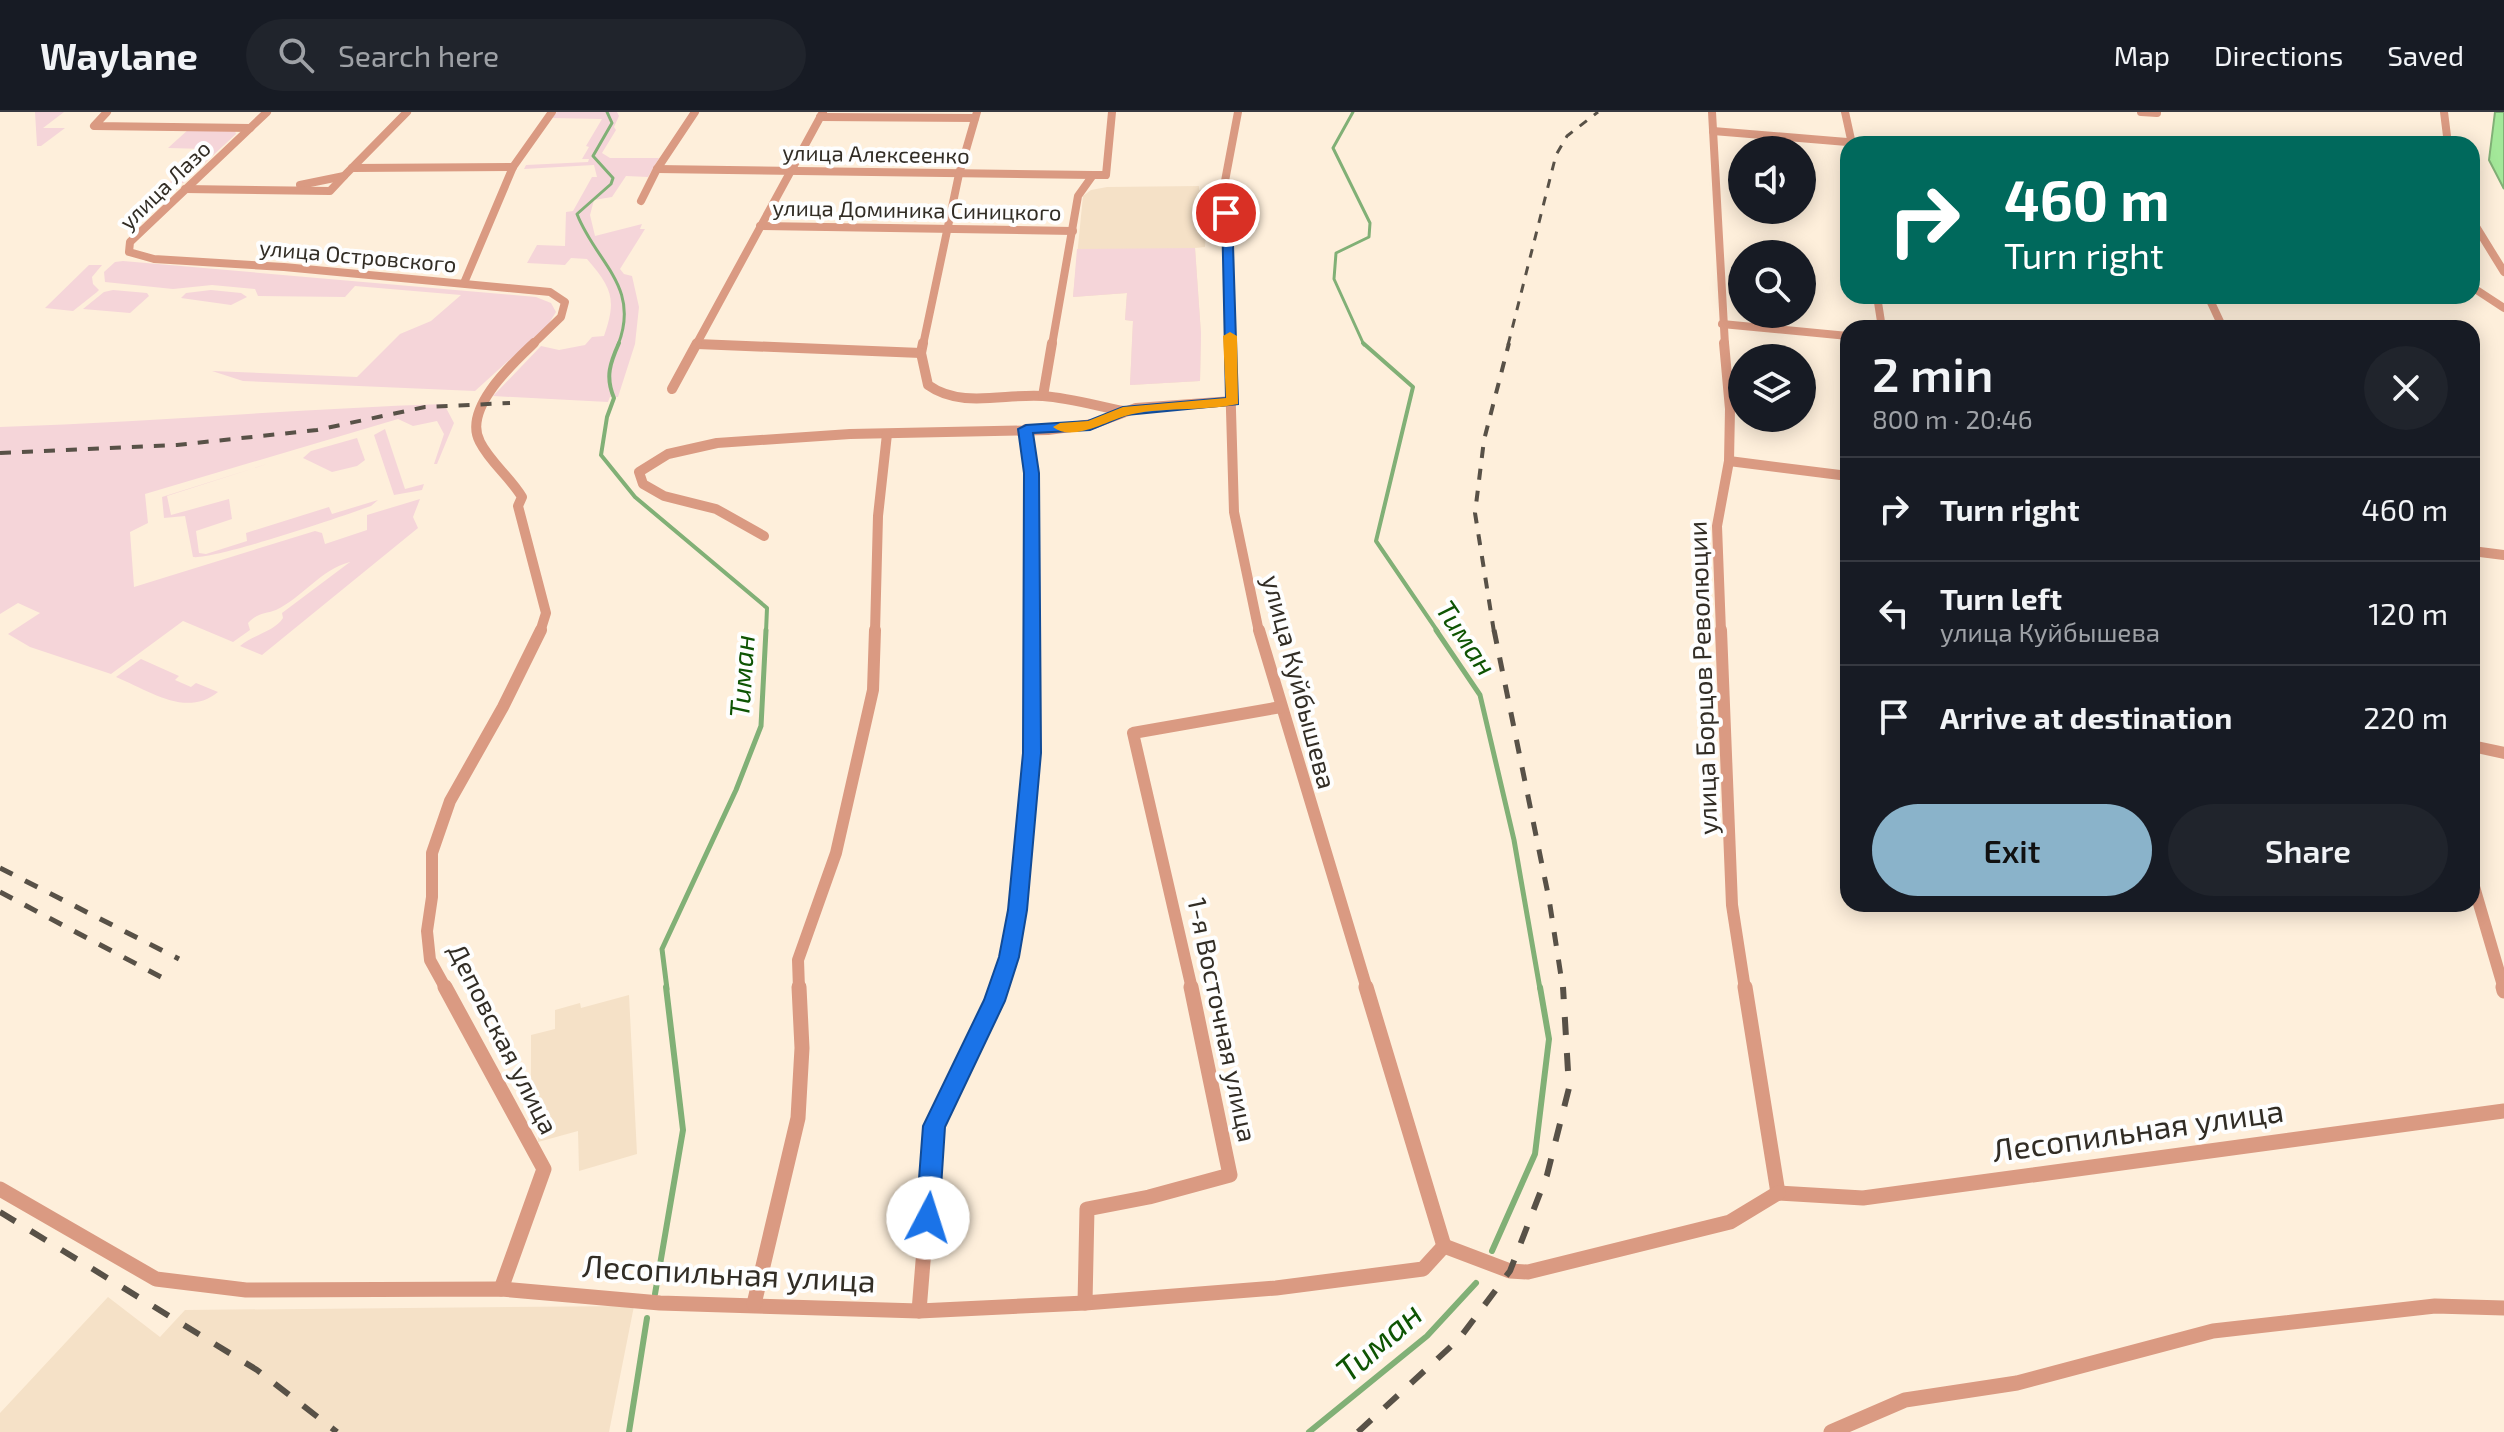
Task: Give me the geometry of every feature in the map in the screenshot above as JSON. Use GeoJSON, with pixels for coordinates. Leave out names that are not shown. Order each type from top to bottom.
{"type":"FeatureCollection","features":[{"type":"Feature","properties":{"kind":"street"},"geometry":{"type":"LineString","coordinates":[[107,112],[94,126],[250,128]]}},
{"type":"Feature","properties":{"kind":"street","name":"улица Лазо"},"geometry":{"type":"LineString","coordinates":[[129,252],[130,242],[267,112]]}},
{"type":"Feature","properties":{"kind":"street"},"geometry":{"type":"LineString","coordinates":[[185,189],[330,191],[407,112]]}},
{"type":"Feature","properties":{"kind":"street"},"geometry":{"type":"LineString","coordinates":[[464,283],[513,167],[552,112]]}},
{"type":"Feature","properties":{"kind":"street"},"geometry":{"type":"LineString","coordinates":[[641,201],[657,169],[695,112]]}},
{"type":"Feature","properties":{"kind":"street"},"geometry":{"type":"LineString","coordinates":[[1043,396],[1078,196],[1093,175],[1106,175],[1112,112]]}},
{"type":"Feature","properties":{"kind":"street","name":"улица Куйбышева"},"geometry":{"type":"LineString","coordinates":[[1238,112],[1225,181],[1234,512],[1255,618],[1444,1246]]}},
{"type":"Feature","properties":{"kind":"street","name":"улица Борцов Революции"},"geometry":{"type":"LineString","coordinates":[[1712,112],[1722,324],[1730,409],[1729,461],[1717,526],[1732,905],[1778,1193]]}},
{"type":"Feature","properties":{"kind":"street"},"geometry":{"type":"LineString","coordinates":[[1845,112],[1850,136]]}},
{"type":"Feature","properties":{"kind":"street"},"geometry":{"type":"LineString","coordinates":[[2141,112],[2157,113]]}},
{"type":"Feature","properties":{"kind":"street"},"geometry":{"type":"LineString","coordinates":[[2444,112],[2447,136]]}},
{"type":"Feature","properties":{"kind":"street"},"geometry":{"type":"LineString","coordinates":[[672,389],[821,115],[976,115],[959,174],[921,353],[925,379],[932,390],[957,396],[1043,396],[1123,411],[1233,401]]}},
{"type":"Feature","properties":{"kind":"street"},"geometry":{"type":"LineString","coordinates":[[1713,131],[1840,142]]}},
{"type":"Feature","properties":{"kind":"street"},"geometry":{"type":"LineString","coordinates":[[352,168],[513,167]]}},
{"type":"Feature","properties":{"kind":"street","name":"улица Алексеенко"},"geometry":{"type":"LineString","coordinates":[[657,169],[1093,175]]}},
{"type":"Feature","properties":{"kind":"street","name":"улица Доминика Синицкого"},"geometry":{"type":"LineString","coordinates":[[760,226],[1073,231]]}},
{"type":"Feature","properties":{"kind":"street"},"geometry":{"type":"LineString","coordinates":[[2480,233],[2504,272]]}},
{"type":"Feature","properties":{"kind":"street","name":"улица Островского"},"geometry":{"type":"LineString","coordinates":[[129,252],[154,259],[550,292],[565,302],[561,317],[484,398],[476,417],[477,438],[522,497]]}},
{"type":"Feature","properties":{"kind":"street"},"geometry":{"type":"LineString","coordinates":[[2480,292],[2504,308]]}},
{"type":"Feature","properties":{"kind":"street"},"geometry":{"type":"LineString","coordinates":[[1722,324],[1840,335]]}},
{"type":"Feature","properties":{"kind":"street"},"geometry":{"type":"LineString","coordinates":[[697,344],[921,353]]}},
{"type":"Feature","properties":{"kind":"street"},"geometry":{"type":"LineString","coordinates":[[764,536],[716,509],[664,496],[643,484],[639,472],[652,459],[704,447],[819,433],[887,434],[1090,425],[1123,411]]}},
{"type":"Feature","properties":{"kind":"street"},"geometry":{"type":"LineString","coordinates":[[919,1311],[934,1126],[995,1001],[1009,957],[1018,910],[1032,753],[1031,473],[1026,429]]}},
{"type":"Feature","properties":{"kind":"street"},"geometry":{"type":"LineString","coordinates":[[754,1304],[798,1118],[802,1048],[798,960],[836,853],[873,690],[878,516],[887,434]]}},
{"type":"Feature","properties":{"kind":"street"},"geometry":{"type":"LineString","coordinates":[[1729,461],[1840,475]]}},
{"type":"Feature","properties":{"kind":"street","name":"Деповская улица"},"geometry":{"type":"LineString","coordinates":[[501,1289],[544,1169],[430,960],[427,931],[432,897],[432,853],[450,801],[503,707],[542,628],[546,613],[518,506],[522,497]]}},
{"type":"Feature","properties":{"kind":"street"},"geometry":{"type":"LineString","coordinates":[[2480,552],[2504,555]]}},
{"type":"Feature","properties":{"kind":"street","name":"1-я Восточная улица"},"geometry":{"type":"LineString","coordinates":[[1085,1303],[1087,1209],[1149,1197],[1230,1175],[1179,929],[1133,733],[1281,707]]}},
{"type":"Feature","properties":{"kind":"street"},"geometry":{"type":"LineString","coordinates":[[2480,748],[2504,753]]}},
{"type":"Feature","properties":{"kind":"street"},"geometry":{"type":"LineString","coordinates":[[2480,908],[2504,991]]}},
{"type":"Feature","properties":{"kind":"street","name":"Лесопильная улица"},"geometry":{"type":"LineString","coordinates":[[1778,1193],[1863,1198],[2504,1111]]}},
{"type":"Feature","properties":{"kind":"street","name":"Лесопильная улица"},"geometry":{"type":"LineString","coordinates":[[0,1189],[156,1279],[246,1290],[501,1289],[660,1303],[919,1311],[1085,1303],[1276,1288],[1423,1269],[1444,1246]]}},
{"type":"Feature","properties":{"kind":"street"},"geometry":{"type":"LineString","coordinates":[[1444,1246],[1510,1271],[1528,1272],[1730,1222],[1778,1193]]}},
{"type":"Feature","properties":{"kind":"street"},"geometry":{"type":"LineString","coordinates":[[1831,1432],[1905,1400],[2017,1383],[2213,1331],[2435,1306],[2504,1308]]}},
{"type":"Feature","properties":{"kind":"shaded area"},"geometry":{"type":"Polygon","coordinates":[[[35,112],[64,112],[43,128],[65,128],[41,146],[37,146],[35,112]]]}},
{"type":"Feature","properties":{"kind":"shaded area"},"geometry":{"type":"Polygon","coordinates":[[[557,112],[617,112],[616,130],[602,153],[610,158],[659,158],[648,177],[626,176],[612,197],[594,200],[590,215],[595,236],[642,224],[640,229],[645,229],[620,269],[632,276],[639,307],[635,344],[618,397],[610,397],[608,402],[493,396],[541,346],[559,350],[585,345],[592,337],[604,336],[608,323],[610,294],[587,259],[571,258],[565,265],[527,263],[537,245],[565,246],[566,212],[573,211],[592,177],[597,177],[594,165],[524,169],[526,165],[588,162],[589,159],[582,159],[589,147],[586,146],[602,119],[552,118],[557,112]]]}},
{"type":"Feature","properties":{"kind":"shaded area"},"geometry":{"type":"Polygon","coordinates":[[[2495,112],[2504,112],[2504,189],[2489,160],[2495,112]]]}},
{"type":"Feature","properties":{"kind":"shaded area"},"geometry":{"type":"Polygon","coordinates":[[[189,129],[235,131],[236,134],[183,183],[169,183],[206,149],[168,148],[189,129]]]}},
{"type":"Feature","properties":{"kind":"shaded area"},"geometry":{"type":"Polygon","coordinates":[[[1199,186],[1199,190],[1208,190],[1205,247],[1195,248],[1201,334],[1200,381],[1130,385],[1133,321],[1125,320],[1127,293],[1073,297],[1083,196],[1091,190],[1107,187],[1199,186]]]}},
{"type":"Feature","properties":{"kind":"shaded area"},"geometry":{"type":"Polygon","coordinates":[[[1195,248],[1201,334],[1200,381],[1130,385],[1133,321],[1125,320],[1127,293],[1073,297],[1077,249],[1195,248]]]}},
{"type":"Feature","properties":{"kind":"shaded area"},"geometry":{"type":"Polygon","coordinates":[[[115,262],[536,297],[551,303],[556,312],[548,325],[475,391],[243,381],[212,371],[357,377],[400,334],[431,321],[461,295],[355,286],[345,297],[258,296],[255,289],[212,285],[173,289],[105,282],[104,272],[115,262]]]}},
{"type":"Feature","properties":{"kind":"shaded area"},"geometry":{"type":"Polygon","coordinates":[[[89,265],[102,265],[92,277],[93,284],[99,290],[97,292],[73,311],[45,308],[89,265]]]}},
{"type":"Feature","properties":{"kind":"shaded area"},"geometry":{"type":"Polygon","coordinates":[[[211,290],[241,293],[247,297],[231,305],[181,298],[186,293],[211,290]]]}},
{"type":"Feature","properties":{"kind":"shaded area"},"geometry":{"type":"Polygon","coordinates":[[[104,292],[147,293],[149,296],[130,313],[83,309],[104,292]]]}},
{"type":"Feature","properties":{"kind":"shaded area"},"geometry":{"type":"Polygon","coordinates":[[[444,404],[454,423],[437,464],[434,464],[444,434],[437,421],[413,426],[398,419],[145,494],[148,523],[130,532],[134,587],[315,531],[322,533],[325,544],[367,530],[367,515],[420,499],[413,517],[418,528],[262,655],[240,646],[275,626],[283,618],[282,613],[350,562],[330,571],[286,605],[255,617],[248,623],[250,630],[233,642],[183,621],[111,674],[30,647],[8,634],[40,613],[18,603],[0,614],[0,427],[444,404]]]}},
{"type":"Feature","properties":{"kind":"shaded area"},"geometry":{"type":"Polygon","coordinates":[[[385,429],[405,489],[424,484],[422,490],[394,495],[374,435],[385,429]]]}},
{"type":"Feature","properties":{"kind":"shaded area"},"geometry":{"type":"Polygon","coordinates":[[[357,438],[365,460],[357,466],[332,472],[303,458],[311,451],[357,438]]]}},
{"type":"Feature","properties":{"kind":"shaded area"},"geometry":{"type":"Polygon","coordinates":[[[267,464],[167,496],[171,515],[229,499],[232,519],[196,531],[199,553],[206,554],[247,541],[246,533],[329,507],[332,514],[378,500],[371,506],[280,536],[226,552],[193,557],[185,516],[164,518],[162,497],[267,464]]]}},
{"type":"Feature","properties":{"kind":"shaded area"},"geometry":{"type":"Polygon","coordinates":[[[141,659],[179,676],[175,680],[191,687],[196,683],[218,692],[193,703],[181,702],[155,695],[116,677],[141,659]]]}},
{"type":"Feature","properties":{"kind":"shaded area"},"geometry":{"type":"Polygon","coordinates":[[[629,995],[637,1154],[579,1171],[578,1131],[538,1142],[538,1125],[531,1127],[531,1035],[555,1029],[555,1010],[580,1003],[581,1008],[629,995]]]}},
{"type":"Feature","properties":{"kind":"shaded area"},"geometry":{"type":"Polygon","coordinates":[[[108,1297],[160,1337],[185,1310],[634,1306],[609,1432],[0,1432],[0,1413],[108,1297]]]}},
{"type":"Feature","properties":{"kind":"waterway","name":"Тиман"},"geometry":{"type":"LineString","coordinates":[[607,112],[612,123],[593,156],[613,178],[611,184],[577,214],[620,291],[624,324],[618,345]]}},
{"type":"Feature","properties":{"kind":"waterway","name":"Тиман"},"geometry":{"type":"LineString","coordinates":[[1353,112],[1333,148],[1370,223],[1369,237],[1336,253],[1334,279],[1363,343]]}},
{"type":"Feature","properties":{"kind":"waterway","name":"Тиман"},"geometry":{"type":"LineString","coordinates":[[619,343],[610,370],[614,398],[607,417],[601,455],[635,497],[767,608],[766,632]]}},
{"type":"Feature","properties":{"kind":"waterway","name":"Тиман"},"geometry":{"type":"LineString","coordinates":[[1363,343],[1413,387],[1376,541],[1438,632]]}},
{"type":"Feature","properties":{"kind":"waterway","name":"Тиман"},"geometry":{"type":"LineString","coordinates":[[667,989],[662,949],[736,790],[761,726],[766,630]]}},
{"type":"Feature","properties":{"kind":"waterway","name":"Тиман"},"geometry":{"type":"LineString","coordinates":[[1436,630],[1480,695],[1514,840],[1540,989]]}},
{"type":"Feature","properties":{"kind":"waterway","name":"Тиман"},"geometry":{"type":"LineString","coordinates":[[655,1294],[683,1130],[666,987]]}},
{"type":"Feature","properties":{"kind":"waterway","name":"Тиман"},"geometry":{"type":"LineString","coordinates":[[1492,1251],[1535,1154],[1549,1039],[1540,987]]}},
{"type":"Feature","properties":{"kind":"waterway","name":"Тиман"},"geometry":{"type":"LineString","coordinates":[[1309,1432],[1427,1336],[1476,1283]]}},
{"type":"Feature","properties":{"kind":"waterway","name":"Тиман"},"geometry":{"type":"LineString","coordinates":[[629,1432],[647,1318]]}},
{"type":"Feature","properties":{"kind":"railway"},"geometry":{"type":"LineString","coordinates":[[1508,345],[1556,155],[1567,136],[1598,112]]}},
{"type":"Feature","properties":{"kind":"railway"},"geometry":{"type":"LineString","coordinates":[[1494,632],[1475,513],[1484,440],[1509,343]]}},
{"type":"Feature","properties":{"kind":"railway"},"geometry":{"type":"LineString","coordinates":[[0,453],[177,445],[317,430],[425,407],[510,403]]}},
{"type":"Feature","properties":{"kind":"railway"},"geometry":{"type":"LineString","coordinates":[[1494,630],[1549,899],[1563,989]]}},
{"type":"Feature","properties":{"kind":"railway"},"geometry":{"type":"LineString","coordinates":[[0,868],[179,959]]}},
{"type":"Feature","properties":{"kind":"railway"},"geometry":{"type":"LineString","coordinates":[[0,892],[161,977]]}},
{"type":"Feature","properties":{"kind":"railway"},"geometry":{"type":"LineString","coordinates":[[1358,1432],[1459,1339],[1510,1271],[1547,1175],[1569,1088],[1563,987]]}},
{"type":"Feature","properties":{"kind":"railway"},"geometry":{"type":"LineString","coordinates":[[0,1212],[257,1370],[337,1432]]}},
{"type":"Feature","properties":{"kind":"slow traffic"},"geometry":{"type":"LineString","coordinates":[[1060,427],[1090,425],[1123,411],[1233,401],[1230,336]]}},
{"type":"Feature","properties":{"kind":"route"},"geometry":{"type":"LineString","coordinates":[[928,1218],[934,1126],[995,1001],[1009,957],[1018,910],[1032,753],[1031,473],[1026,429],[1090,425],[1123,411],[1233,401],[1226,213]]}}]}
